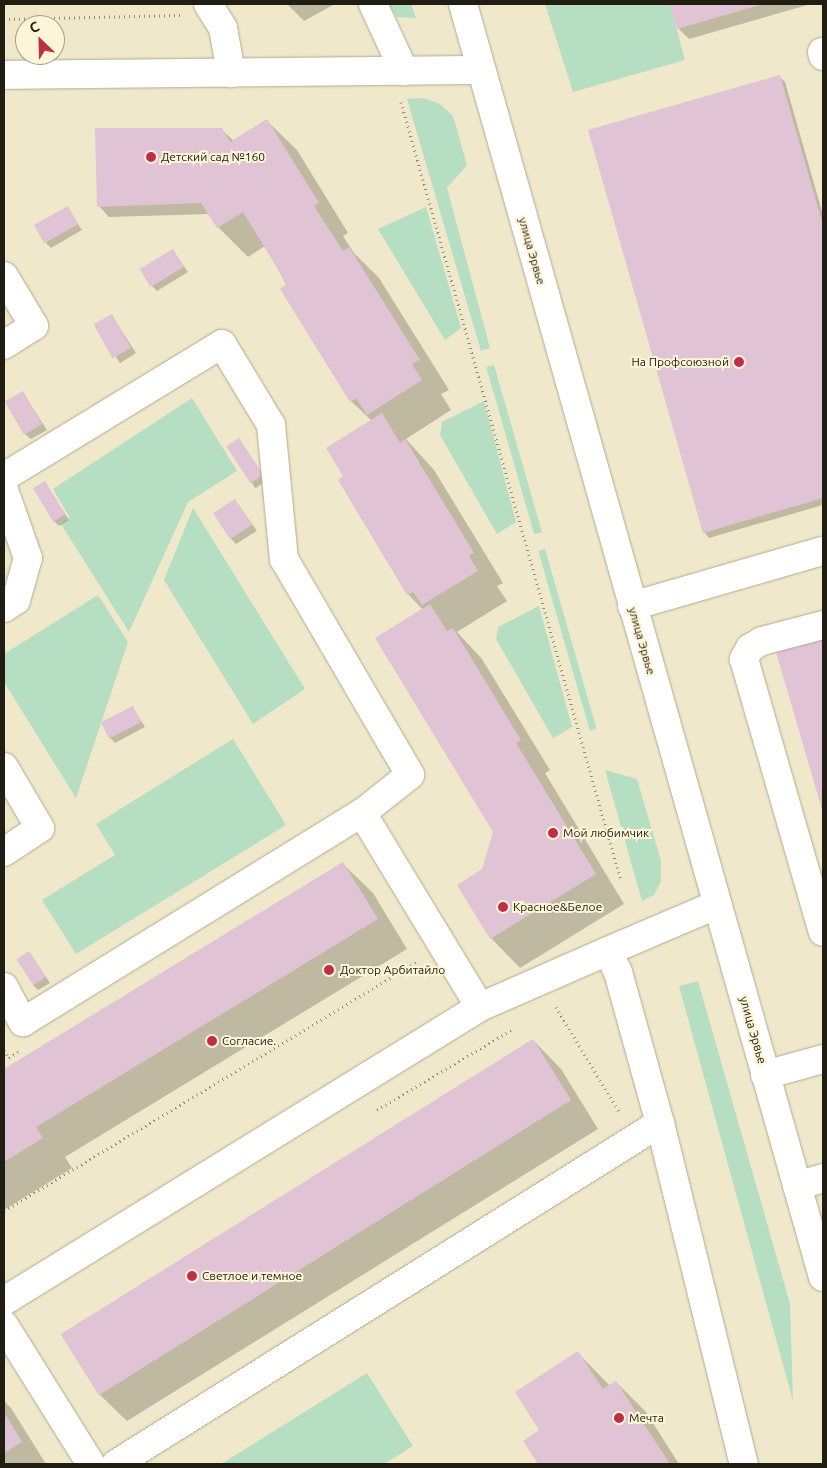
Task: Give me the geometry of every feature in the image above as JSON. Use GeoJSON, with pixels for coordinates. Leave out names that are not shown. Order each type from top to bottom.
{"type":"FeatureCollection","features":[{"type":"Feature","properties":{"kind":"street"},"geometry":{"type":"LineString","coordinates":[[208,4],[223,28],[231,73]]}},
{"type":"Feature","properties":{"kind":"street"},"geometry":{"type":"LineString","coordinates":[[373,4],[404,71]]}},
{"type":"Feature","properties":{"kind":"street","name":"улица Эрвье"},"geometry":{"type":"LineString","coordinates":[[463,4],[716,905],[823,1278]]}},
{"type":"Feature","properties":{"kind":"street"},"geometry":{"type":"LineString","coordinates":[[4,75],[481,70]]}},
{"type":"Feature","properties":{"kind":"street"},"geometry":{"type":"LineString","coordinates":[[4,276],[34,326],[4,345]]}},
{"type":"Feature","properties":{"kind":"street"},"geometry":{"type":"LineString","coordinates":[[4,477],[222,344],[271,425],[284,559],[410,775],[362,813],[23,1022],[4,987]]}},
{"type":"Feature","properties":{"kind":"street"},"geometry":{"type":"LineString","coordinates":[[4,490],[28,558],[16,600],[4,608]]}},
{"type":"Feature","properties":{"kind":"street"},"geometry":{"type":"LineString","coordinates":[[632,606],[823,550]]}},
{"type":"Feature","properties":{"kind":"street"},"geometry":{"type":"LineString","coordinates":[[823,625],[762,640],[750,648],[744,660],[823,932]]}},
{"type":"Feature","properties":{"kind":"street"},"geometry":{"type":"LineString","coordinates":[[4,767],[40,828],[4,852]]}},
{"type":"Feature","properties":{"kind":"street"},"geometry":{"type":"LineString","coordinates":[[362,813],[480,1007]]}},
{"type":"Feature","properties":{"kind":"street"},"geometry":{"type":"LineString","coordinates":[[4,1301],[480,1007],[716,905]]}},
{"type":"Feature","properties":{"kind":"street"},"geometry":{"type":"LineString","coordinates":[[608,951],[618,972],[660,1123],[744,1464]]}},
{"type":"Feature","properties":{"kind":"street"},"geometry":{"type":"LineString","coordinates":[[765,1075],[823,1059]]}},
{"type":"Feature","properties":{"kind":"street"},"geometry":{"type":"LineString","coordinates":[[116,1464],[660,1123]]}},
{"type":"Feature","properties":{"kind":"street"},"geometry":{"type":"LineString","coordinates":[[797,1186],[823,1178]]}},
{"type":"Feature","properties":{"kind":"street"},"geometry":{"type":"LineString","coordinates":[[4,1325],[91,1464]]}},
{"type":"Feature","properties":{"kind":"path"},"geometry":{"type":"LineString","coordinates":[[4,19],[188,15],[223,28]]}},
{"type":"Feature","properties":{"kind":"path"},"geometry":{"type":"LineString","coordinates":[[392,102],[401,102],[622,881]]}},
{"type":"Feature","properties":{"kind":"path"},"geometry":{"type":"LineString","coordinates":[[4,1211],[419,961],[414,953]]}},
{"type":"Feature","properties":{"kind":"path"},"geometry":{"type":"LineString","coordinates":[[547,1008],[554,1004],[621,1115]]}},
{"type":"Feature","properties":{"kind":"path"},"geometry":{"type":"LineString","coordinates":[[372,1114],[517,1027]]}},
{"type":"Feature","properties":{"kind":"path"},"geometry":{"type":"LineString","coordinates":[[4,1050],[9,1058],[26,1047]]}},
{"type":"Feature","properties":{"kind":"green space"},"geometry":{"type":"Polygon","coordinates":[[[389,4],[411,4],[416,18],[397,17],[389,4]]]}},
{"type":"Feature","properties":{"kind":"green space"},"geometry":{"type":"Polygon","coordinates":[[[545,4],[670,4],[685,60],[573,92],[545,4]]]}},
{"type":"Feature","properties":{"kind":"green space"},"geometry":{"type":"Polygon","coordinates":[[[424,98],[440,104],[453,116],[467,165],[447,188],[490,348],[481,351],[407,99],[424,98]]]}},
{"type":"Feature","properties":{"kind":"green space"},"geometry":{"type":"Polygon","coordinates":[[[426,207],[461,328],[445,340],[378,229],[426,207]]]}},
{"type":"Feature","properties":{"kind":"green space"},"geometry":{"type":"Polygon","coordinates":[[[494,365],[542,532],[534,534],[486,367],[494,365]]]}},
{"type":"Feature","properties":{"kind":"green space"},"geometry":{"type":"Polygon","coordinates":[[[192,398],[237,471],[188,502],[129,632],[61,524],[70,518],[53,489],[192,398]]]}},
{"type":"Feature","properties":{"kind":"green space"},"geometry":{"type":"Polygon","coordinates":[[[484,401],[516,522],[497,534],[440,435],[442,422],[484,401]]]}},
{"type":"Feature","properties":{"kind":"green space"},"geometry":{"type":"Polygon","coordinates":[[[193,508],[305,689],[253,724],[164,580],[193,508]]]}},
{"type":"Feature","properties":{"kind":"green space"},"geometry":{"type":"Polygon","coordinates":[[[545,549],[597,729],[590,731],[538,551],[545,549]]]}},
{"type":"Feature","properties":{"kind":"green space"},"geometry":{"type":"Polygon","coordinates":[[[98,595],[128,642],[76,798],[4,682],[4,654],[98,595]]]}},
{"type":"Feature","properties":{"kind":"green space"},"geometry":{"type":"Polygon","coordinates":[[[539,606],[572,727],[553,738],[496,639],[498,627],[539,606]]]}},
{"type":"Feature","properties":{"kind":"green space"},"geometry":{"type":"Polygon","coordinates":[[[233,739],[286,825],[76,954],[42,900],[115,855],[96,824],[233,739]]]}},
{"type":"Feature","properties":{"kind":"green space"},"geometry":{"type":"Polygon","coordinates":[[[605,770],[637,779],[661,861],[661,881],[654,895],[642,901],[605,770]]]}},
{"type":"Feature","properties":{"kind":"green space"},"geometry":{"type":"Polygon","coordinates":[[[698,981],[790,1304],[793,1401],[679,986],[698,981]]]}},
{"type":"Feature","properties":{"kind":"green space"},"geometry":{"type":"Polygon","coordinates":[[[367,1373],[413,1446],[384,1464],[221,1464],[367,1373]]]}},
{"type":"Feature","properties":{"kind":"building"},"geometry":{"type":"Polygon","coordinates":[[[670,4],[763,4],[677,29],[670,4]]]}},
{"type":"Feature","properties":{"kind":"building","name":"На Профсоюзной"},"geometry":{"type":"Polygon","coordinates":[[[780,75],[823,225],[823,498],[703,533],[588,130],[780,75]]]}},
{"type":"Feature","properties":{"kind":"building"},"geometry":{"type":"Polygon","coordinates":[[[267,119],[319,203],[314,206],[343,251],[349,247],[420,360],[412,364],[422,380],[367,415],[356,398],[350,402],[280,289],[287,284],[243,212],[217,228],[201,203],[97,207],[95,128],[222,128],[230,142],[267,119]]]}},
{"type":"Feature","properties":{"kind":"building"},"geometry":{"type":"Polygon","coordinates":[[[68,206],[78,224],[44,243],[34,225],[68,206]]]}},
{"type":"Feature","properties":{"kind":"building"},"geometry":{"type":"Polygon","coordinates":[[[173,249],[184,267],[150,287],[140,269],[173,249]]]}},
{"type":"Feature","properties":{"kind":"building"},"geometry":{"type":"Polygon","coordinates":[[[112,314],[131,348],[113,358],[94,324],[112,314]]]}},
{"type":"Feature","properties":{"kind":"building"},"geometry":{"type":"Polygon","coordinates":[[[23,391],[42,424],[24,434],[5,402],[23,391]]]}},
{"type":"Feature","properties":{"kind":"building"},"geometry":{"type":"Polygon","coordinates":[[[382,413],[400,443],[405,439],[474,553],[469,556],[478,571],[422,605],[413,592],[407,595],[338,480],[343,476],[326,448],[382,413]]]}},
{"type":"Feature","properties":{"kind":"building"},"geometry":{"type":"Polygon","coordinates":[[[239,438],[263,475],[250,483],[226,446],[239,438]]]}},
{"type":"Feature","properties":{"kind":"building"},"geometry":{"type":"Polygon","coordinates":[[[45,481],[65,514],[53,522],[33,488],[45,481]]]}},
{"type":"Feature","properties":{"kind":"building"},"geometry":{"type":"Polygon","coordinates":[[[235,499],[252,525],[230,539],[213,513],[235,499]]]}},
{"type":"Feature","properties":{"kind":"building"},"geometry":{"type":"Polygon","coordinates":[[[430,604],[447,631],[453,628],[521,740],[516,743],[596,874],[490,939],[457,885],[482,869],[493,832],[375,638],[430,604]]]}},
{"type":"Feature","properties":{"kind":"building"},"geometry":{"type":"Polygon","coordinates":[[[823,638],[823,813],[776,652],[823,638]]]}},
{"type":"Feature","properties":{"kind":"building"},"geometry":{"type":"Polygon","coordinates":[[[133,706],[141,722],[109,738],[101,722],[133,706]]]}},
{"type":"Feature","properties":{"kind":"building"},"geometry":{"type":"Polygon","coordinates":[[[343,862],[378,919],[36,1127],[43,1138],[4,1162],[4,1069],[343,862]]]}},
{"type":"Feature","properties":{"kind":"building"},"geometry":{"type":"Polygon","coordinates":[[[29,951],[46,977],[33,985],[16,959],[29,951]]]}},
{"type":"Feature","properties":{"kind":"building"},"geometry":{"type":"Polygon","coordinates":[[[533,1039],[571,1100],[99,1395],[61,1334],[533,1039]]]}},
{"type":"Feature","properties":{"kind":"building"},"geometry":{"type":"Polygon","coordinates":[[[578,1351],[603,1389],[616,1381],[670,1464],[538,1464],[523,1441],[539,1430],[515,1392],[578,1351]]]}},
{"type":"Feature","properties":{"kind":"building"},"geometry":{"type":"Polygon","coordinates":[[[4,1412],[22,1442],[4,1453],[4,1412]]]}},
{"type":"Feature","properties":{"kind":"place","name":"Детский сад №160"},"geometry":{"type":"Point","coordinates":[151,157]}},
{"type":"Feature","properties":{"kind":"place","name":"На Профсоюзной"},"geometry":{"type":"Point","coordinates":[739,362]}},
{"type":"Feature","properties":{"kind":"place","name":"Мой любимчик"},"geometry":{"type":"Point","coordinates":[553,833]}},
{"type":"Feature","properties":{"kind":"place","name":"Красное&Белое"},"geometry":{"type":"Point","coordinates":[503,907]}},
{"type":"Feature","properties":{"kind":"place","name":"Доктор Арбитайло"},"geometry":{"type":"Point","coordinates":[329,970]}},
{"type":"Feature","properties":{"kind":"place","name":"Согласие."},"geometry":{"type":"Point","coordinates":[212,1041]}},
{"type":"Feature","properties":{"kind":"place","name":"Светлое и темное"},"geometry":{"type":"Point","coordinates":[192,1276]}},
{"type":"Feature","properties":{"kind":"place","name":"Мечта"},"geometry":{"type":"Point","coordinates":[619,1418]}}]}
